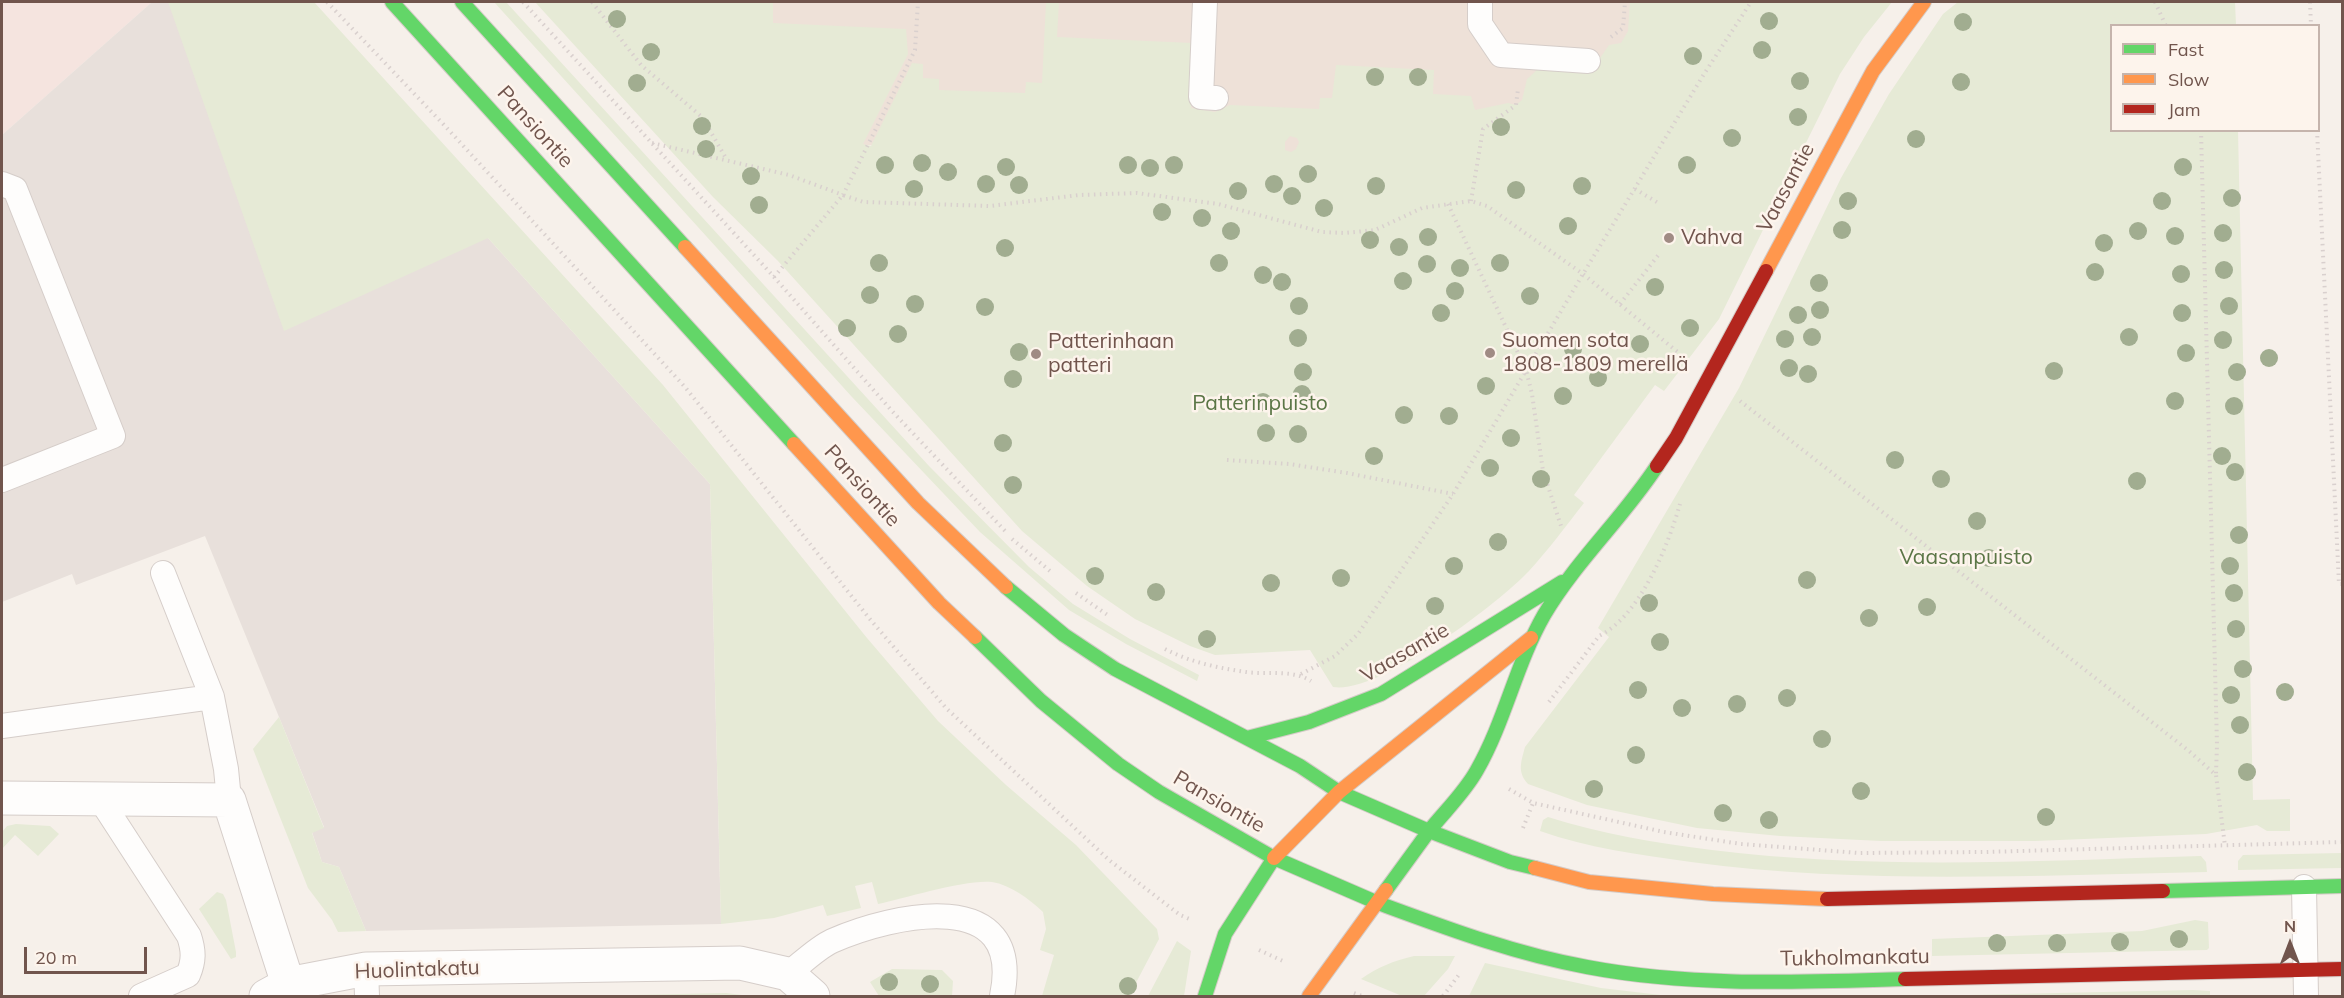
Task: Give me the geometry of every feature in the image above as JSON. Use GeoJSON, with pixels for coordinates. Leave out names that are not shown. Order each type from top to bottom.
{"type":"FeatureCollection","features":[{"type":"Feature","properties":{"kind":"main road","name":"Pansiontie"},"geometry":{"type":"LineString","coordinates":[[392,2],[970,636],[1041,701],[1118,764],[1159,792],[1274,858],[1378,903]]}},
{"type":"Feature","properties":{"kind":"main road","name":"Pansiontie"},"geometry":{"type":"LineString","coordinates":[[462,2],[918,503],[993,577],[1064,635],[1114,669],[1300,766],[1340,792],[1429,831]]}},
{"type":"Feature","properties":{"kind":"main road","name":"Vaasantie"},"geometry":{"type":"LineString","coordinates":[[1309,996],[1429,831],[1476,772],[1494,735],[1531,638],[1574,572],[1640,494],[1676,438],[1873,71],[1924,2]]}},
{"type":"Feature","properties":{"kind":"main road","name":"Vaasantie"},"geometry":{"type":"LineString","coordinates":[[1247,738],[1310,722],[1381,694],[1574,572]]}},
{"type":"Feature","properties":{"kind":"main road","name":"Vaasantie"},"geometry":{"type":"LineString","coordinates":[[1204,996],[1225,934],[1274,858],[1340,792],[1531,638]]}},
{"type":"Feature","properties":{"kind":"main road"},"geometry":{"type":"LineString","coordinates":[[1429,831],[1510,862],[1589,882],[1713,894],[1828,899],[2343,886]]}},
{"type":"Feature","properties":{"kind":"main road","name":"Tukholmankatu"},"geometry":{"type":"LineString","coordinates":[[1378,903],[1479,939],[1545,957],[1617,972],[1680,978],[1828,980],[2343,969]]}},
{"type":"Feature","properties":{"kind":"street"},"geometry":{"type":"LineString","coordinates":[[2,798],[229,800]]}},
{"type":"Feature","properties":{"kind":"street","name":"Huolintakatu"},"geometry":{"type":"LineString","coordinates":[[229,800],[277,990],[740,963],[788,974],[813,996]]}},
{"type":"Feature","properties":{"kind":"lane"},"geometry":{"type":"LineString","coordinates":[[1205,2],[1201,97],[1216,98]]}},
{"type":"Feature","properties":{"kind":"lane"},"geometry":{"type":"LineString","coordinates":[[1480,2],[1479,24],[1501,55],[1588,61]]}},
{"type":"Feature","properties":{"kind":"lane"},"geometry":{"type":"LineString","coordinates":[[2,183],[15,189],[113,436],[2,480]]}},
{"type":"Feature","properties":{"kind":"lane"},"geometry":{"type":"LineString","coordinates":[[163,573],[212,697],[226,769],[229,800]]}},
{"type":"Feature","properties":{"kind":"lane"},"geometry":{"type":"LineString","coordinates":[[2,726],[212,697]]}},
{"type":"Feature","properties":{"kind":"lane"},"geometry":{"type":"LineString","coordinates":[[100,799],[189,936],[194,949],[194,963],[188,975],[141,996]]}},
{"type":"Feature","properties":{"kind":"lane"},"geometry":{"type":"LineString","coordinates":[[2304,887],[2306,996]]}},
{"type":"Feature","properties":{"kind":"lane"},"geometry":{"type":"LineString","coordinates":[[788,974],[830,942],[897,919],[952,916],[985,928],[1000,946],[1006,977],[1002,996]]}},
{"type":"Feature","properties":{"kind":"path"},"geometry":{"type":"LineString","coordinates":[[327,2],[445,126],[685,387],[869,618],[946,708],[1109,860],[1180,915],[1320,978]]}},
{"type":"Feature","properties":{"kind":"path"},"geometry":{"type":"LineString","coordinates":[[523,2],[774,277],[892,411],[1011,538],[1056,576]]}},
{"type":"Feature","properties":{"kind":"path"},"geometry":{"type":"LineString","coordinates":[[592,2],[640,65],[702,117],[727,161]]}},
{"type":"Feature","properties":{"kind":"path"},"geometry":{"type":"LineString","coordinates":[[774,277],[843,195],[915,50],[918,2]]}},
{"type":"Feature","properties":{"kind":"path"},"geometry":{"type":"LineString","coordinates":[[1160,646],[1187,660],[1237,670],[1301,674],[1335,656],[1358,634],[1453,494],[1583,274],[1751,2]]}},
{"type":"Feature","properties":{"kind":"path"},"geometry":{"type":"LineString","coordinates":[[2156,2],[2165,24]]}},
{"type":"Feature","properties":{"kind":"path"},"geometry":{"type":"LineString","coordinates":[[2310,2],[2311,24]]}},
{"type":"Feature","properties":{"kind":"path"},"geometry":{"type":"LineString","coordinates":[[1471,201],[1483,129],[1516,105],[1523,56]]}},
{"type":"Feature","properties":{"kind":"path"},"geometry":{"type":"LineString","coordinates":[[2201,132],[2216,775],[2225,845]]}},
{"type":"Feature","properties":{"kind":"path"},"geometry":{"type":"LineString","coordinates":[[2317,132],[2339,584],[2343,584]]}},
{"type":"Feature","properties":{"kind":"path"},"geometry":{"type":"LineString","coordinates":[[652,143],[789,175],[863,202],[990,206],[1079,195],[1137,193],[1218,204],[1322,232],[1344,234],[1375,230],[1422,208],[1471,201],[1487,206],[1583,274],[1688,360]]}},
{"type":"Feature","properties":{"kind":"path"},"geometry":{"type":"LineString","coordinates":[[1635,189],[1660,204]]}},
{"type":"Feature","properties":{"kind":"path"},"geometry":{"type":"LineString","coordinates":[[1448,204],[1526,370],[1532,394],[1543,471],[1574,572]]}},
{"type":"Feature","properties":{"kind":"path"},"geometry":{"type":"LineString","coordinates":[[1620,304],[1660,253]]}},
{"type":"Feature","properties":{"kind":"path"},"geometry":{"type":"LineString","coordinates":[[1735,397],[2179,743],[2216,775]]}},
{"type":"Feature","properties":{"kind":"path"},"geometry":{"type":"LineString","coordinates":[[1227,460],[1289,464],[1323,469],[1453,494]]}},
{"type":"Feature","properties":{"kind":"path"},"geometry":{"type":"LineString","coordinates":[[1547,705],[1599,636],[1610,631],[1653,576],[1672,533],[1680,503]]}},
{"type":"Feature","properties":{"kind":"path"},"geometry":{"type":"LineString","coordinates":[[1074,591],[1116,621]]}},
{"type":"Feature","properties":{"kind":"path"},"geometry":{"type":"LineString","coordinates":[[1533,803],[1664,832],[1741,844],[1859,853],[1983,852],[2343,842]]}},
{"type":"Feature","properties":{"kind":"path"},"geometry":{"type":"LineString","coordinates":[[1443,996],[1462,969]]}},
{"type":"Feature","properties":{"kind":"shaded area"},"geometry":{"type":"Polygon","coordinates":[[[2,2],[152,2],[2,135],[2,2]]]}},
{"type":"Feature","properties":{"kind":"shaded area"},"geometry":{"type":"Polygon","coordinates":[[[152,2],[280,2],[488,238],[710,484],[721,924],[366,931],[339,867],[322,862],[312,832],[324,827],[205,536],[76,585],[72,574],[2,602],[2,135],[152,2]]]}},
{"type":"Feature","properties":{"kind":"shaded area"},"geometry":{"type":"Polygon","coordinates":[[[612,2],[1665,2],[1570,163],[863,145],[612,2]]]}},
{"type":"Feature","properties":{"kind":"green space"},"geometry":{"type":"Polygon","coordinates":[[[168,2],[314,2],[663,385],[867,638],[938,721],[1006,785],[1076,845],[1157,929],[1159,939],[1129,996],[1042,996],[1054,955],[1040,950],[1046,929],[1043,912],[1019,893],[992,882],[967,883],[878,904],[872,882],[855,886],[861,908],[827,916],[823,905],[774,918],[721,924],[710,484],[488,238],[284,331],[168,2]]]}},
{"type":"Feature","properties":{"kind":"green space"},"geometry":{"type":"Polygon","coordinates":[[[494,2],[506,2],[929,466],[1029,567],[1073,604],[1130,639],[1199,675],[1197,681],[1126,644],[1069,610],[980,532],[852,397],[494,2]]]}},
{"type":"Feature","properties":{"kind":"green space","name":"Patterinpuisto"},"geometry":{"type":"Polygon","coordinates":[[[535,2],[773,2],[773,23],[906,29],[908,54],[863,144],[871,146],[912,63],[923,64],[923,78],[939,79],[939,90],[1025,93],[1026,82],[1042,83],[1046,2],[1059,2],[1057,37],[1193,43],[1191,108],[1215,112],[1230,105],[1319,109],[1320,98],[1332,98],[1336,65],[1434,70],[1433,94],[1471,96],[1475,110],[1508,103],[1516,105],[1522,100],[1527,79],[1537,70],[1595,72],[1600,58],[1609,45],[1621,43],[1628,31],[1630,2],[1892,2],[1864,37],[1840,74],[1719,319],[1664,391],[1655,385],[1574,495],[1584,503],[1529,571],[1492,604],[1407,663],[1353,686],[1333,687],[1310,650],[1215,655],[1190,646],[1135,619],[1087,586],[1022,531],[778,261],[713,197],[535,2]],[[1290,136],[1285,142],[1285,150],[1291,152],[1296,149],[1299,142],[1297,138],[1290,136]]]}},
{"type":"Feature","properties":{"kind":"green space","name":"Vaasanpuisto"},"geometry":{"type":"Polygon","coordinates":[[[1958,2],[2235,2],[2236,24],[2110,24],[2110,132],[2238,132],[2253,800],[2290,799],[2290,831],[2267,831],[2257,825],[2206,834],[2035,841],[1881,841],[1780,836],[1697,828],[1587,805],[1528,784],[1522,775],[1521,762],[1525,747],[1609,637],[1598,628],[1739,388],[1841,178],[1889,94],[1943,14],[1958,2]]]}},
{"type":"Feature","properties":{"kind":"green space"},"geometry":{"type":"Polygon","coordinates":[[[279,717],[324,828],[312,833],[322,862],[339,867],[366,931],[338,932],[332,920],[308,888],[253,749],[279,717]]]}},
{"type":"Feature","properties":{"kind":"green space"},"geometry":{"type":"Polygon","coordinates":[[[1548,817],[1649,841],[1773,856],[1895,862],[1956,862],[2201,856],[2206,862],[2207,872],[1949,877],[1820,874],[1755,869],[1653,857],[1577,842],[1540,831],[1543,820],[1548,817]]]}},
{"type":"Feature","properties":{"kind":"green space"},"geometry":{"type":"Polygon","coordinates":[[[16,824],[50,826],[59,834],[38,856],[15,835],[2,849],[2,832],[7,826],[16,824]]]}},
{"type":"Feature","properties":{"kind":"green space"},"geometry":{"type":"Polygon","coordinates":[[[2342,853],[2342,868],[2238,870],[2238,861],[2243,855],[2342,853]]]}},
{"type":"Feature","properties":{"kind":"green space"},"geometry":{"type":"Polygon","coordinates":[[[217,892],[223,894],[226,900],[236,952],[236,957],[231,959],[199,909],[217,892]]]}},
{"type":"Feature","properties":{"kind":"green space"},"geometry":{"type":"Polygon","coordinates":[[[2195,920],[2208,922],[2209,948],[2207,950],[1932,956],[1932,939],[2142,931],[2195,920]]]}},
{"type":"Feature","properties":{"kind":"green space"},"geometry":{"type":"Polygon","coordinates":[[[1177,941],[1191,951],[1184,996],[1148,996],[1177,941]]]}},
{"type":"Feature","properties":{"kind":"green space"},"geometry":{"type":"Polygon","coordinates":[[[1414,956],[1455,956],[1448,969],[1424,996],[1402,996],[1361,979],[1386,965],[1414,956]]]}},
{"type":"Feature","properties":{"kind":"green space"},"geometry":{"type":"Polygon","coordinates":[[[1485,963],[1601,988],[1669,996],[1469,996],[1485,963]]]}},
{"type":"Feature","properties":{"kind":"green space"},"geometry":{"type":"Polygon","coordinates":[[[892,969],[942,970],[953,981],[952,996],[879,996],[870,982],[892,969]]]}},
{"type":"Feature","properties":{"kind":"green space"},"geometry":{"type":"Polygon","coordinates":[[[2210,991],[2210,996],[1923,996],[2210,991]]]}},
{"type":"Feature","properties":{"kind":"green space"},"geometry":{"type":"Polygon","coordinates":[[[726,993],[750,996],[584,996],[726,993]]]}},
{"type":"Feature","properties":{"kind":"traffic: fast"},"geometry":{"type":"LineString","coordinates":[[392,2],[794,444]]}},
{"type":"Feature","properties":{"kind":"traffic: fast"},"geometry":{"type":"LineString","coordinates":[[462,2],[685,247]]}},
{"type":"Feature","properties":{"kind":"traffic: fast"},"geometry":{"type":"LineString","coordinates":[[1535,868],[1510,862],[1429,831],[1461,794],[1477,770],[1544,615],[1570,576],[1630,504],[1657,466]]}},
{"type":"Feature","properties":{"kind":"traffic: fast"},"geometry":{"type":"LineString","coordinates":[[1247,738],[1309,722],[1381,694],[1562,582]]}},
{"type":"Feature","properties":{"kind":"traffic: fast"},"geometry":{"type":"LineString","coordinates":[[1006,587],[1064,635],[1115,669],[1300,766],[1339,792],[1429,831],[1386,890]]}},
{"type":"Feature","properties":{"kind":"traffic: fast"},"geometry":{"type":"LineString","coordinates":[[975,637],[1041,701],[1118,764],[1159,792],[1274,858],[1378,903]]}},
{"type":"Feature","properties":{"kind":"traffic: fast"},"geometry":{"type":"LineString","coordinates":[[1205,996],[1225,934],[1274,858]]}},
{"type":"Feature","properties":{"kind":"traffic: fast"},"geometry":{"type":"LineString","coordinates":[[2163,891],[2342,886]]}},
{"type":"Feature","properties":{"kind":"traffic: fast"},"geometry":{"type":"LineString","coordinates":[[1378,903],[1507,948],[1560,962],[1626,973],[1666,978],[1746,982],[1905,979]]}},
{"type":"Feature","properties":{"kind":"traffic: slow"},"geometry":{"type":"LineString","coordinates":[[1766,271],[1873,71],[1924,2]]}},
{"type":"Feature","properties":{"kind":"traffic: slow"},"geometry":{"type":"LineString","coordinates":[[685,247],[918,503],[1006,587]]}},
{"type":"Feature","properties":{"kind":"traffic: slow"},"geometry":{"type":"LineString","coordinates":[[794,444],[939,603],[975,637]]}},
{"type":"Feature","properties":{"kind":"traffic: slow"},"geometry":{"type":"LineString","coordinates":[[1274,858],[1339,792],[1531,638]]}},
{"type":"Feature","properties":{"kind":"traffic: slow"},"geometry":{"type":"LineString","coordinates":[[1535,868],[1589,882],[1713,894],[1827,899]]}},
{"type":"Feature","properties":{"kind":"traffic: slow"},"geometry":{"type":"LineString","coordinates":[[1309,996],[1386,890]]}},
{"type":"Feature","properties":{"kind":"traffic: jam"},"geometry":{"type":"LineString","coordinates":[[1657,466],[1676,438],[1766,271]]}},
{"type":"Feature","properties":{"kind":"traffic: jam"},"geometry":{"type":"LineString","coordinates":[[1827,899],[2163,891]]}},
{"type":"Feature","properties":{"kind":"traffic: jam"},"geometry":{"type":"LineString","coordinates":[[1905,979],[2342,969]]}},
{"type":"Feature","properties":{"kind":"place","name":"Vahva"},"geometry":{"type":"Point","coordinates":[1669,238]}},
{"type":"Feature","properties":{"kind":"place","name":"Suomen sota 1808-1809 merellä"},"geometry":{"type":"Point","coordinates":[1490,353]}},
{"type":"Feature","properties":{"kind":"place","name":"Patterinhaan patteri"},"geometry":{"type":"Point","coordinates":[1036,354]}}]}
